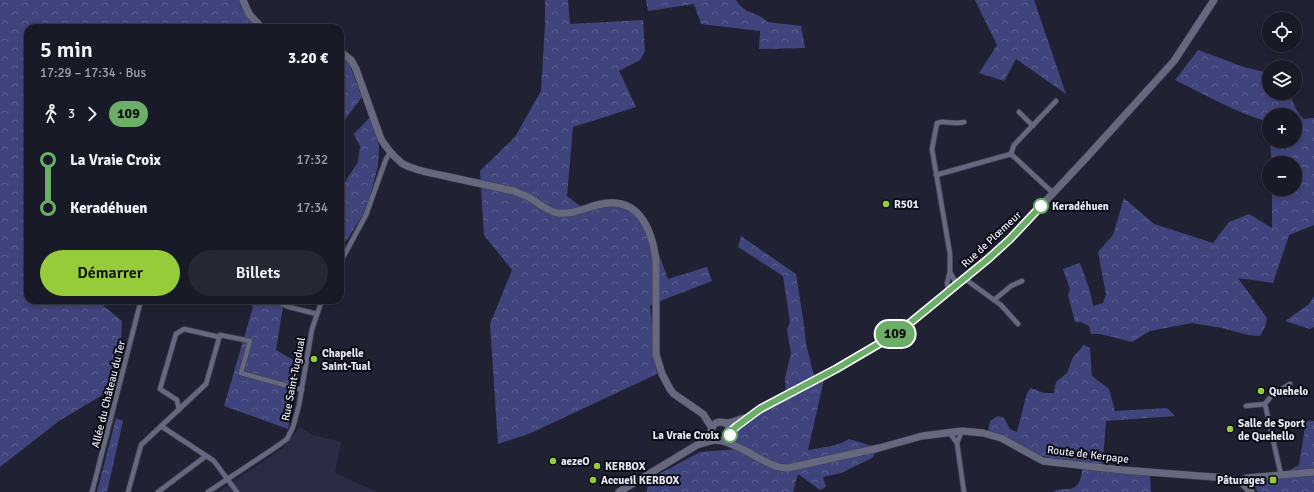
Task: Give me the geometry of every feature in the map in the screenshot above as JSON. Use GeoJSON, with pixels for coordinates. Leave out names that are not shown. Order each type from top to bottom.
{"type":"FeatureCollection","features":[{"type":"Feature","properties":{"kind":"main road"},"geometry":{"type":"LineString","coordinates":[[243,0],[249,14],[258,24]]}},
{"type":"Feature","properties":{"kind":"main road","name":"Rue de Plœmeur"},"geometry":{"type":"LineString","coordinates":[[730,434],[748,417],[760,409],[858,357],[899,332],[965,279],[1005,244],[1097,147],[1174,61],[1214,0]]}},
{"type":"Feature","properties":{"kind":"main road"},"geometry":{"type":"LineString","coordinates":[[344,54],[354,64],[381,139],[390,153],[402,163],[412,168],[514,191],[526,196],[547,209],[558,213],[573,212],[610,202],[623,204],[633,210],[647,225],[654,248],[656,261],[656,354],[662,374],[674,394],[703,414],[715,440]]}},
{"type":"Feature","properties":{"kind":"main road"},"geometry":{"type":"LineString","coordinates":[[619,492],[697,445],[715,440],[723,441],[730,434],[728,426],[686,399],[665,380]]}},
{"type":"Feature","properties":{"kind":"main road","name":"Rue de Plœmeur"},"geometry":{"type":"LineString","coordinates":[[723,423],[748,417]]}},
{"type":"Feature","properties":{"kind":"main road"},"geometry":{"type":"LineString","coordinates":[[697,445],[714,425],[723,423]]}},
{"type":"Feature","properties":{"kind":"main road","name":"Route de Kerpape"},"geometry":{"type":"LineString","coordinates":[[723,441],[740,448],[776,467],[788,468],[879,448],[922,436],[962,431],[983,433],[1001,438],[1043,461],[1122,470],[1227,478],[1240,481]]}},
{"type":"Feature","properties":{"kind":"main road","name":"Route de Kerpape"},"geometry":{"type":"LineString","coordinates":[[730,434],[735,444],[740,448]]}},
{"type":"Feature","properties":{"kind":"main road"},"geometry":{"type":"LineString","coordinates":[[1255,478],[1249,490],[1240,481],[1247,478],[1314,472]]}},
{"type":"Feature","properties":{"kind":"street"},"geometry":{"type":"LineString","coordinates":[[1012,154],[1014,144],[1056,101]]}},
{"type":"Feature","properties":{"kind":"street"},"geometry":{"type":"LineString","coordinates":[[1019,112],[1033,126]]}},
{"type":"Feature","properties":{"kind":"street"},"geometry":{"type":"LineString","coordinates":[[949,292],[947,283],[950,272],[949,242],[932,149],[937,123],[964,122]]}},
{"type":"Feature","properties":{"kind":"street"},"geometry":{"type":"LineString","coordinates":[[344,256],[366,215],[386,159],[390,153]]}},
{"type":"Feature","properties":{"kind":"street"},"geometry":{"type":"LineString","coordinates":[[1012,154],[1053,194]]}},
{"type":"Feature","properties":{"kind":"street"},"geometry":{"type":"LineString","coordinates":[[936,175],[1012,154]]}},
{"type":"Feature","properties":{"kind":"street"},"geometry":{"type":"LineString","coordinates":[[950,272],[957,285]]}},
{"type":"Feature","properties":{"kind":"street"},"geometry":{"type":"LineString","coordinates":[[965,279],[1001,305],[1018,324]]}},
{"type":"Feature","properties":{"kind":"street"},"geometry":{"type":"LineString","coordinates":[[994,300],[1011,286],[1022,281]]}},
{"type":"Feature","properties":{"kind":"street","name":"Allée du Château du Ter"},"geometry":{"type":"LineString","coordinates":[[92,492],[140,304]]}},
{"type":"Feature","properties":{"kind":"street"},"geometry":{"type":"LineString","coordinates":[[282,304],[317,314]]}},
{"type":"Feature","properties":{"kind":"street","name":"Rue Saint-Tugdual"},"geometry":{"type":"LineString","coordinates":[[208,492],[286,439],[293,427],[302,390],[312,329],[321,304]]}},
{"type":"Feature","properties":{"kind":"street"},"geometry":{"type":"LineString","coordinates":[[179,410],[177,400],[160,390],[176,334],[184,329],[219,337],[220,335],[250,341],[241,373],[302,390]]}},
{"type":"Feature","properties":{"kind":"street"},"geometry":{"type":"LineString","coordinates":[[128,492],[141,445],[206,384],[219,337]]}},
{"type":"Feature","properties":{"kind":"street"},"geometry":{"type":"LineString","coordinates":[[1246,406],[1265,404],[1272,395],[1290,384]]}},
{"type":"Feature","properties":{"kind":"street"},"geometry":{"type":"LineString","coordinates":[[1265,404],[1281,475]]}},
{"type":"Feature","properties":{"kind":"street"},"geometry":{"type":"LineString","coordinates":[[161,426],[214,461],[237,492]]}},
{"type":"Feature","properties":{"kind":"street"},"geometry":{"type":"LineString","coordinates":[[957,443],[962,431]]}},
{"type":"Feature","properties":{"kind":"street"},"geometry":{"type":"LineString","coordinates":[[949,432],[957,443],[964,492]]}},
{"type":"Feature","properties":{"kind":"street"},"geometry":{"type":"LineString","coordinates":[[158,492],[206,456]]}},
{"type":"Feature","properties":{"kind":"shaded area"},"geometry":{"type":"Polygon","coordinates":[[[299,427],[313,435],[341,442],[335,473],[377,492],[218,492],[283,448],[299,427]]]}},
{"type":"Feature","properties":{"kind":"green space"},"geometry":{"type":"Polygon","coordinates":[[[0,0],[243,0],[258,24],[24,24],[24,304],[104,304],[104,306],[122,321],[119,385],[59,421],[0,467],[0,0]]]}},
{"type":"Feature","properties":{"kind":"green space"},"geometry":{"type":"Polygon","coordinates":[[[545,0],[568,0],[570,24],[643,20],[645,51],[640,60],[619,71],[636,107],[573,127],[567,196],[580,206],[614,200],[631,205],[651,232],[668,279],[707,267],[712,281],[650,305],[657,374],[531,433],[498,444],[490,324],[512,270],[484,235],[480,171],[515,137],[541,91],[545,0]]]}},
{"type":"Feature","properties":{"kind":"green space"},"geometry":{"type":"Polygon","coordinates":[[[646,0],[736,0],[739,5],[747,11],[759,16],[767,22],[801,26],[805,48],[759,49],[760,31],[701,24],[694,4],[648,11],[646,0]]]}},
{"type":"Feature","properties":{"kind":"green space"},"geometry":{"type":"Polygon","coordinates":[[[975,0],[1034,0],[1066,94],[1016,59],[1004,81],[979,73],[997,45],[975,0]]]}},
{"type":"Feature","properties":{"kind":"green space"},"geometry":{"type":"Polygon","coordinates":[[[1198,50],[1247,68],[1262,71],[1262,100],[1292,100],[1296,108],[1262,108],[1262,120],[1233,109],[1175,80],[1198,50]]]}},
{"type":"Feature","properties":{"kind":"green space"},"geometry":{"type":"Polygon","coordinates":[[[344,58],[348,61],[362,97],[344,121],[344,58]]]}},
{"type":"Feature","properties":{"kind":"green space"},"geometry":{"type":"Polygon","coordinates":[[[370,117],[379,146],[378,165],[365,212],[344,244],[344,184],[358,162],[360,146],[354,134],[370,117]]]}},
{"type":"Feature","properties":{"kind":"green space"},"geometry":{"type":"Polygon","coordinates":[[[1302,117],[1304,119],[1314,118],[1314,225],[1289,235],[1273,283],[1238,278],[1267,318],[1265,327],[1260,336],[1248,335],[1222,328],[1192,323],[1150,331],[1132,342],[1100,334],[1091,334],[1089,326],[1081,322],[1075,322],[1068,295],[1070,289],[1063,269],[1080,263],[1090,291],[1093,306],[1103,303],[1106,294],[1098,252],[1113,235],[1124,198],[1154,224],[1213,243],[1229,222],[1249,214],[1272,228],[1272,196],[1302,196],[1302,156],[1271,156],[1271,148],[1302,148],[1302,117]]]}},
{"type":"Feature","properties":{"kind":"green space"},"geometry":{"type":"Polygon","coordinates":[[[741,236],[796,274],[806,344],[815,380],[825,375],[808,450],[834,445],[849,439],[879,448],[872,458],[841,473],[823,477],[826,487],[820,490],[798,474],[793,492],[647,492],[648,480],[700,452],[736,449],[738,444],[732,438],[741,425],[786,395],[785,378],[791,353],[787,330],[790,322],[783,276],[738,247],[741,236]]]}},
{"type":"Feature","properties":{"kind":"green space"},"geometry":{"type":"Polygon","coordinates":[[[1314,296],[1314,327],[1310,329],[1285,321],[1309,304],[1314,296]]]}},
{"type":"Feature","properties":{"kind":"green space"},"geometry":{"type":"Polygon","coordinates":[[[250,304],[283,304],[276,350],[300,364],[288,429],[224,406],[253,307],[250,304]]]}},
{"type":"Feature","properties":{"kind":"green space"},"geometry":{"type":"Polygon","coordinates":[[[1084,345],[1090,348],[1092,376],[1109,389],[1115,411],[1167,408],[1175,416],[1106,421],[1102,471],[1150,475],[1151,492],[1053,492],[1077,486],[1080,479],[1083,462],[1050,458],[1036,454],[1013,440],[988,431],[990,421],[998,416],[1004,418],[1010,429],[1017,432],[1027,393],[1031,388],[1044,393],[1054,393],[1056,382],[1067,373],[1073,357],[1084,345]]]}},
{"type":"Feature","properties":{"kind":"green space"},"geometry":{"type":"Polygon","coordinates":[[[116,418],[123,421],[107,492],[97,492],[116,418]]]}},
{"type":"Feature","properties":{"kind":"green space"},"geometry":{"type":"Polygon","coordinates":[[[1306,421],[1314,421],[1314,492],[1258,492],[1255,485],[1261,477],[1281,475],[1299,465],[1306,421]]]}},
{"type":"Feature","properties":{"kind":"bus line","name":"109"},"geometry":{"type":"LineString","coordinates":[[730,435],[730,432],[760,409],[858,357],[899,332],[988,259],[1010,239],[1041,206]]}},
{"type":"Feature","properties":{"kind":"place","name":"R501"},"geometry":{"type":"Point","coordinates":[886,204]}},
{"type":"Feature","properties":{"kind":"place","name":"Keradéhuen"},"geometry":{"type":"Point","coordinates":[1041,206]}},
{"type":"Feature","properties":{"kind":"place","name":"Chapelle Saint-Tual"},"geometry":{"type":"Point","coordinates":[314,359]}},
{"type":"Feature","properties":{"kind":"place","name":"Quehelo"},"geometry":{"type":"Point","coordinates":[1261,391]}},
{"type":"Feature","properties":{"kind":"place","name":"Salle de Sport de Quehello"},"geometry":{"type":"Point","coordinates":[1230,429]}},
{"type":"Feature","properties":{"kind":"place","name":"La Vraie Croix"},"geometry":{"type":"Point","coordinates":[730,435]}},
{"type":"Feature","properties":{"kind":"place","name":"aezeO"},"geometry":{"type":"Point","coordinates":[553,461]}},
{"type":"Feature","properties":{"kind":"place","name":"KERBOX"},"geometry":{"type":"Point","coordinates":[597,466]}},
{"type":"Feature","properties":{"kind":"place","name":"Accueil KERBOX"},"geometry":{"type":"Point","coordinates":[593,480]}},
{"type":"Feature","properties":{"kind":"place","name":"Pâturages"},"geometry":{"type":"Point","coordinates":[1273,480]}}]}
